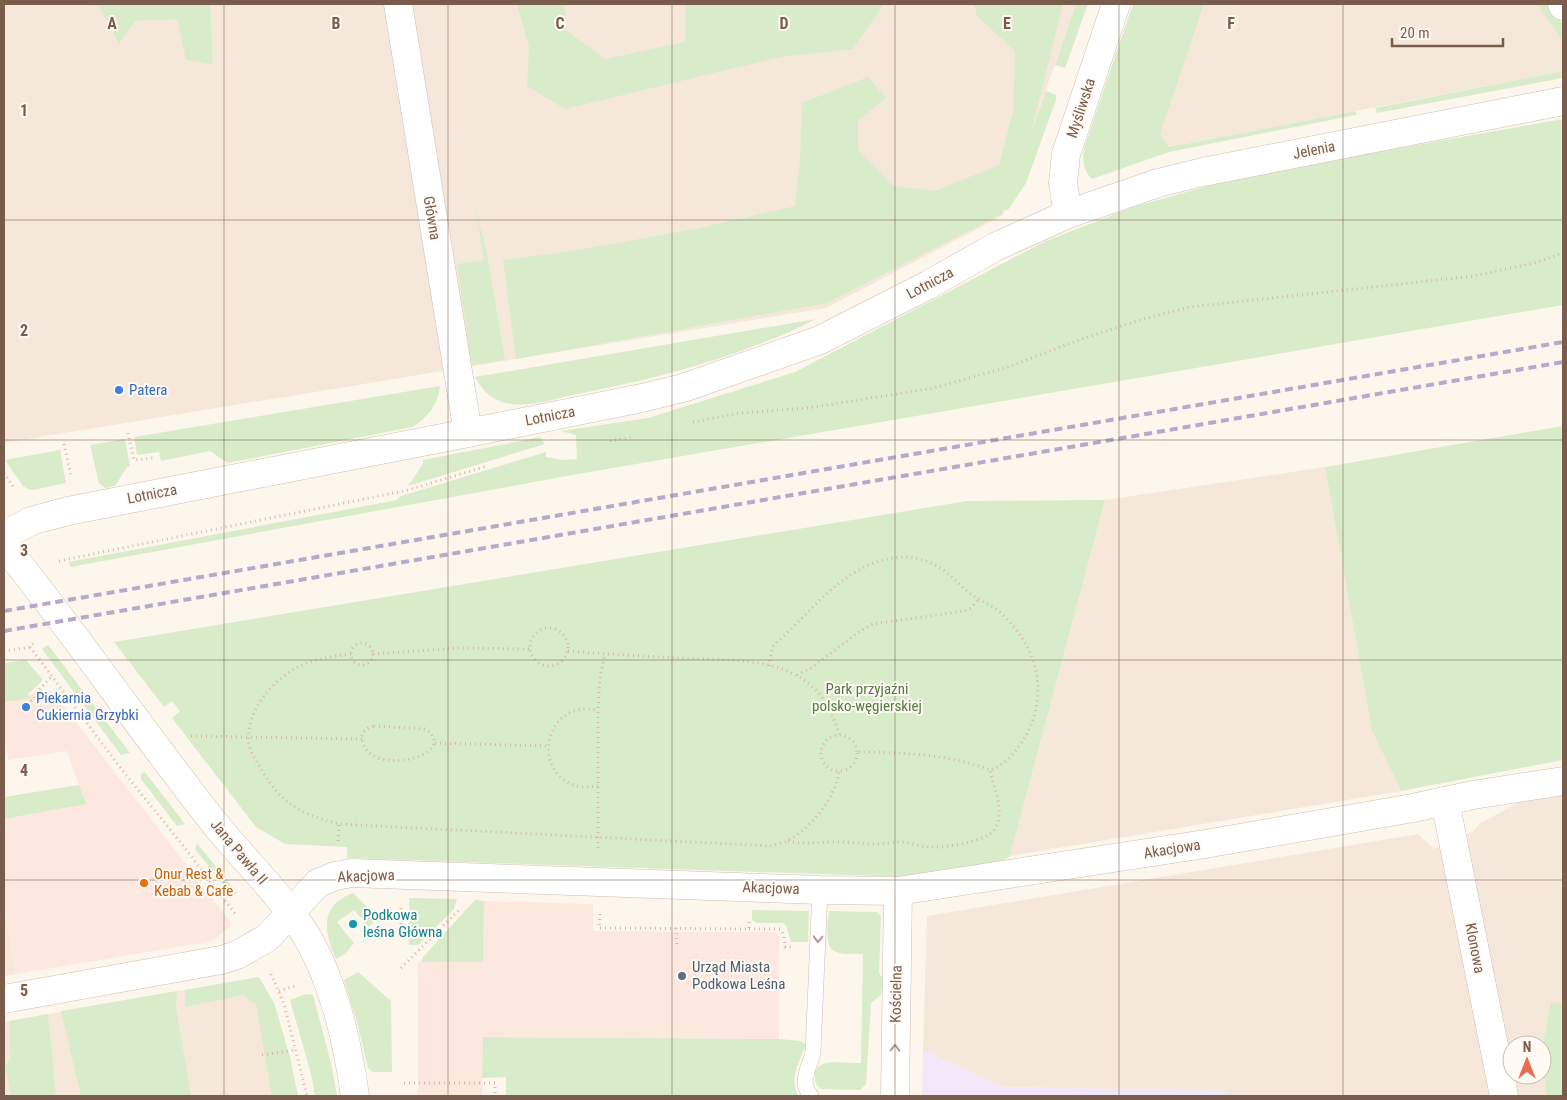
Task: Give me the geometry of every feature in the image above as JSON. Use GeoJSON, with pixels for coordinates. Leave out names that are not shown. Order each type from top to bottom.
{"type":"FeatureCollection","features":[{"type":"Feature","properties":{"kind":"street","name":"Główna"},"geometry":{"type":"LineString","coordinates":[[398,4],[468,433]]}},
{"type":"Feature","properties":{"kind":"street","name":"Myśliwska"},"geometry":{"type":"LineString","coordinates":[[1068,214],[1063,183],[1066,154],[1116,4]]}},
{"type":"Feature","properties":{"kind":"street","name":"Jelenia"},"geometry":{"type":"LineString","coordinates":[[1068,214],[1158,183],[1203,172],[1563,101]]}},
{"type":"Feature","properties":{"kind":"street","name":"Lotnicza"},"geometry":{"type":"LineString","coordinates":[[4,535],[31,521],[68,511],[468,433],[684,388],[820,340],[928,285],[995,247],[1068,214]]}},
{"type":"Feature","properties":{"kind":"street","name":"Jana Pawła II"},"geometry":{"type":"LineString","coordinates":[[4,545],[50,603],[212,821],[290,913],[312,945],[331,992],[355,1096]]}},
{"type":"Feature","properties":{"kind":"street","name":"Akacjowa"},"geometry":{"type":"LineString","coordinates":[[4,999],[221,960],[237,955],[268,938],[318,883],[335,876],[352,873],[898,892],[1205,844],[1563,781]]}},
{"type":"Feature","properties":{"kind":"street","name":"Klonowa"},"geometry":{"type":"LineString","coordinates":[[1445,801],[1504,1096]]}},
{"type":"Feature","properties":{"kind":"street","name":"Kościelna"},"geometry":{"type":"LineString","coordinates":[[894,1096],[898,892]]}},
{"type":"Feature","properties":{"kind":"lane"},"geometry":{"type":"LineString","coordinates":[[811,1096],[805,1087],[804,1081],[814,1052],[820,890]]}},
{"type":"Feature","properties":{"kind":"path"},"geometry":{"type":"LineString","coordinates":[[684,424],[740,413],[808,408],[934,388],[1008,367],[1076,341],[1143,319],[1190,307],[1474,276],[1534,263],[1563,252]]}},
{"type":"Feature","properties":{"kind":"path"},"geometry":{"type":"LineString","coordinates":[[128,433],[134,460],[157,457],[158,462]]}},
{"type":"Feature","properties":{"kind":"path"},"geometry":{"type":"LineString","coordinates":[[603,441],[621,440],[638,435]]}},
{"type":"Feature","properties":{"kind":"path"},"geometry":{"type":"LineString","coordinates":[[64,444],[71,478]]}},
{"type":"Feature","properties":{"kind":"path"},"geometry":{"type":"LineString","coordinates":[[58,561],[408,490],[494,464]]}},
{"type":"Feature","properties":{"kind":"path"},"geometry":{"type":"LineString","coordinates":[[4,473],[14,488]]}},
{"type":"Feature","properties":{"kind":"path"},"geometry":{"type":"LineString","coordinates":[[769,666],[774,647],[825,595],[854,572],[880,560],[905,557],[929,562],[943,570],[978,600],[1001,613],[1030,650],[1038,683],[1038,704],[1030,729],[1014,752],[999,766],[990,770],[970,763],[922,756],[857,752]]}},
{"type":"Feature","properties":{"kind":"path"},"geometry":{"type":"LineString","coordinates":[[797,675],[811,668],[860,631],[873,624],[964,611],[971,608],[978,600]]}},
{"type":"Feature","properties":{"kind":"path"},"geometry":{"type":"LineString","coordinates":[[550,628],[557,629],[569,644],[568,651],[561,662],[548,667],[536,662],[530,649],[530,643],[537,632],[550,628]]}},
{"type":"Feature","properties":{"kind":"path"},"geometry":{"type":"LineString","coordinates":[[360,643],[365,643],[372,649],[373,654],[369,662],[360,664],[355,662],[351,654],[355,646],[360,643]]}},
{"type":"Feature","properties":{"kind":"path"},"geometry":{"type":"LineString","coordinates":[[4,651],[30,647],[122,770],[181,843],[240,921]]}},
{"type":"Feature","properties":{"kind":"path"},"geometry":{"type":"LineString","coordinates":[[373,654],[459,648],[530,649]]}},
{"type":"Feature","properties":{"kind":"path"},"geometry":{"type":"LineString","coordinates":[[568,651],[740,662],[769,666],[797,675],[819,693],[830,710],[840,734]]}},
{"type":"Feature","properties":{"kind":"path"},"geometry":{"type":"LineString","coordinates":[[351,654],[327,657],[305,664],[276,683],[264,696],[251,718],[249,736],[250,747],[266,776],[276,791],[288,803],[311,817],[339,824],[770,846],[788,841],[818,816],[828,801],[839,772]]}},
{"type":"Feature","properties":{"kind":"path"},"geometry":{"type":"LineString","coordinates":[[597,882],[598,710],[600,677],[605,654]]}},
{"type":"Feature","properties":{"kind":"path"},"geometry":{"type":"LineString","coordinates":[[31,701],[52,676]]}},
{"type":"Feature","properties":{"kind":"path"},"geometry":{"type":"LineString","coordinates":[[598,710],[588,708],[568,713],[560,719],[549,736],[548,746],[550,760],[557,773],[569,783],[583,787],[598,786]]}},
{"type":"Feature","properties":{"kind":"path"},"geometry":{"type":"LineString","coordinates":[[374,726],[418,728],[431,732],[435,743],[424,755],[412,760],[385,760],[375,757],[368,752],[362,739],[365,730],[374,726]]}},
{"type":"Feature","properties":{"kind":"path"},"geometry":{"type":"LineString","coordinates":[[840,734],[852,740],[857,752],[854,764],[850,768],[839,772],[826,766],[820,752],[826,739],[840,734]]}},
{"type":"Feature","properties":{"kind":"path"},"geometry":{"type":"LineString","coordinates":[[186,736],[362,739]]}},
{"type":"Feature","properties":{"kind":"path"},"geometry":{"type":"LineString","coordinates":[[435,743],[548,746]]}},
{"type":"Feature","properties":{"kind":"path"},"geometry":{"type":"LineString","coordinates":[[788,841],[796,843],[836,842],[875,844],[894,842],[935,847],[959,844],[984,837],[993,831],[998,811],[998,800],[990,770]]}},
{"type":"Feature","properties":{"kind":"path"},"geometry":{"type":"LineString","coordinates":[[338,840],[339,824]]}},
{"type":"Feature","properties":{"kind":"path"},"geometry":{"type":"LineString","coordinates":[[400,968],[459,910],[463,902]]}},
{"type":"Feature","properties":{"kind":"path"},"geometry":{"type":"LineString","coordinates":[[600,908],[599,928],[780,929],[784,935],[785,947],[818,948]]}},
{"type":"Feature","properties":{"kind":"path"},"geometry":{"type":"LineString","coordinates":[[749,912],[749,929]]}},
{"type":"Feature","properties":{"kind":"path"},"geometry":{"type":"LineString","coordinates":[[676,928],[677,946]]}},
{"type":"Feature","properties":{"kind":"path"},"geometry":{"type":"LineString","coordinates":[[267,966],[284,1004],[307,1096]]}},
{"type":"Feature","properties":{"kind":"path"},"geometry":{"type":"LineString","coordinates":[[262,1055],[296,1050]]}},
{"type":"Feature","properties":{"kind":"path"},"geometry":{"type":"LineString","coordinates":[[404,1083],[495,1083],[495,1096]]}},
{"type":"Feature","properties":{"kind":"shaded area"},"geometry":{"type":"Polygon","coordinates":[[[4,4],[1076,4],[1002,216],[826,308],[4,443],[4,4]]]}},
{"type":"Feature","properties":{"kind":"shaded area"},"geometry":{"type":"Polygon","coordinates":[[[1204,4],[1537,4],[1563,42],[1563,71],[1169,147],[1159,134],[1204,4]]]}},
{"type":"Feature","properties":{"kind":"shaded area"},"geometry":{"type":"Polygon","coordinates":[[[1325,467],[1372,731],[1401,791],[1010,856],[1105,500],[1325,467]]]}},
{"type":"Feature","properties":{"kind":"shaded area"},"geometry":{"type":"Polygon","coordinates":[[[52,691],[232,924],[213,941],[16,974],[4,906],[4,819],[85,804],[67,751],[8,760],[4,732],[4,698],[52,691]]]}},
{"type":"Feature","properties":{"kind":"shaded area"},"geometry":{"type":"Polygon","coordinates":[[[1563,778],[1563,1096],[1229,1096],[1228,1091],[1002,1087],[923,1050],[927,916],[1418,834],[1434,849],[1474,831],[1479,824],[1563,778]]]}},
{"type":"Feature","properties":{"kind":"shaded area"},"geometry":{"type":"Polygon","coordinates":[[[484,901],[593,904],[593,931],[774,932],[779,936],[779,1039],[483,1037],[482,1096],[418,1096],[418,962],[483,962],[484,901]]]}},
{"type":"Feature","properties":{"kind":"shaded area"},"geometry":{"type":"Polygon","coordinates":[[[4,906],[16,974],[4,976],[4,906]]]}},
{"type":"Feature","properties":{"kind":"shaded area"},"geometry":{"type":"Polygon","coordinates":[[[259,977],[274,1003],[290,1057],[298,1096],[4,1096],[4,1022],[259,977]]]}},
{"type":"Feature","properties":{"kind":"shaded area"},"geometry":{"type":"Polygon","coordinates":[[[923,1050],[1002,1087],[1229,1091],[1229,1096],[922,1096],[923,1050]]]}},
{"type":"Feature","properties":{"kind":"green space"},"geometry":{"type":"Polygon","coordinates":[[[83,4],[210,4],[213,65],[186,60],[177,19],[135,21],[119,44],[99,6],[83,4]]]}},
{"type":"Feature","properties":{"kind":"green space"},"geometry":{"type":"Polygon","coordinates":[[[517,4],[564,4],[567,31],[605,59],[685,42],[685,4],[884,4],[853,49],[781,57],[565,109],[527,86],[529,47],[517,4]]]}},
{"type":"Feature","properties":{"kind":"green space"},"geometry":{"type":"Polygon","coordinates":[[[974,4],[1063,4],[1031,133],[1046,91],[1056,95],[1056,100],[1026,183],[1008,210],[1004,210],[1002,214],[827,303],[516,359],[503,260],[572,251],[695,229],[795,206],[800,159],[802,103],[868,77],[886,98],[858,121],[858,150],[894,186],[935,191],[999,165],[1013,111],[1015,51],[977,16],[974,4]]]}},
{"type":"Feature","properties":{"kind":"green space"},"geometry":{"type":"Polygon","coordinates":[[[1076,4],[1088,4],[1065,68],[1055,65],[1076,4]]]}},
{"type":"Feature","properties":{"kind":"green space"},"geometry":{"type":"Polygon","coordinates":[[[1133,4],[1204,4],[1160,134],[1169,147],[1356,111],[1356,115],[1169,152],[1092,179],[1083,161],[1084,148],[1133,4]]]}},
{"type":"Feature","properties":{"kind":"green space"},"geometry":{"type":"Polygon","coordinates":[[[1537,4],[1549,4],[1563,25],[1563,42],[1537,4]]]}},
{"type":"Feature","properties":{"kind":"green space"},"geometry":{"type":"Polygon","coordinates":[[[1563,71],[1563,78],[1377,113],[1375,108],[1563,71]]]}},
{"type":"Feature","properties":{"kind":"green space"},"geometry":{"type":"Polygon","coordinates":[[[1563,119],[1563,305],[578,474],[70,567],[69,562],[397,500],[401,496],[546,452],[546,457],[562,460],[577,459],[576,435],[561,431],[648,418],[795,372],[1046,241],[1133,207],[1212,185],[1366,154],[1563,119]]]}},
{"type":"Feature","properties":{"kind":"green space"},"geometry":{"type":"Polygon","coordinates":[[[475,204],[488,259],[505,360],[472,365],[457,264],[484,260],[475,204]]]}},
{"type":"Feature","properties":{"kind":"green space"},"geometry":{"type":"Polygon","coordinates":[[[816,319],[773,339],[696,366],[538,403],[520,405],[497,400],[486,392],[475,377],[816,319]]]}},
{"type":"Feature","properties":{"kind":"green space"},"geometry":{"type":"Polygon","coordinates":[[[440,386],[437,399],[431,410],[412,427],[228,463],[210,451],[161,461],[159,452],[137,455],[134,437],[440,386]]]}},
{"type":"Feature","properties":{"kind":"green space"},"geometry":{"type":"Polygon","coordinates":[[[1563,426],[1563,760],[1401,791],[1372,731],[1325,467],[1563,426]]]}},
{"type":"Feature","properties":{"kind":"green space"},"geometry":{"type":"Polygon","coordinates":[[[540,437],[545,444],[408,486],[423,464],[423,460],[540,437]]]}},
{"type":"Feature","properties":{"kind":"green space"},"geometry":{"type":"Polygon","coordinates":[[[125,439],[130,466],[127,467],[115,486],[105,488],[99,483],[90,445],[125,439]]]}},
{"type":"Feature","properties":{"kind":"green space"},"geometry":{"type":"Polygon","coordinates":[[[60,450],[66,483],[33,490],[23,486],[5,460],[60,450]]]}},
{"type":"Feature","properties":{"kind":"green space","name":"Park przyjaźni polsko-węgierskiej"},"geometry":{"type":"Polygon","coordinates":[[[1105,500],[1010,856],[991,869],[907,877],[347,858],[347,847],[285,844],[256,827],[172,718],[180,711],[172,701],[164,707],[114,642],[967,501],[1105,500]]]}},
{"type":"Feature","properties":{"kind":"green space"},"geometry":{"type":"Polygon","coordinates":[[[48,645],[130,753],[121,755],[42,649],[48,645]]]}},
{"type":"Feature","properties":{"kind":"green space"},"geometry":{"type":"Polygon","coordinates":[[[26,660],[43,680],[27,695],[31,698],[4,702],[4,663],[26,660]]]}},
{"type":"Feature","properties":{"kind":"green space"},"geometry":{"type":"Polygon","coordinates":[[[144,771],[185,824],[177,826],[141,779],[144,771]]]}},
{"type":"Feature","properties":{"kind":"green space"},"geometry":{"type":"Polygon","coordinates":[[[79,785],[86,804],[4,819],[4,797],[79,785]]]}},
{"type":"Feature","properties":{"kind":"green space"},"geometry":{"type":"Polygon","coordinates":[[[197,843],[237,893],[232,896],[195,849],[197,843]]]}},
{"type":"Feature","properties":{"kind":"green space"},"geometry":{"type":"Polygon","coordinates":[[[353,893],[378,918],[369,927],[354,910],[337,922],[354,943],[345,954],[336,959],[329,939],[327,920],[334,905],[342,898],[353,893]]]}},
{"type":"Feature","properties":{"kind":"green space"},"geometry":{"type":"Polygon","coordinates":[[[409,898],[457,899],[454,909],[418,945],[409,945],[409,898]]]}},
{"type":"Feature","properties":{"kind":"green space"},"geometry":{"type":"Polygon","coordinates":[[[475,900],[484,901],[483,962],[421,962],[423,957],[475,900]]]}},
{"type":"Feature","properties":{"kind":"green space"},"geometry":{"type":"Polygon","coordinates":[[[752,910],[809,911],[808,942],[791,942],[784,923],[757,923],[752,920],[752,910]]]}},
{"type":"Feature","properties":{"kind":"green space"},"geometry":{"type":"Polygon","coordinates":[[[829,911],[877,912],[881,916],[879,973],[883,979],[881,995],[871,1003],[866,1084],[860,1090],[822,1089],[817,1086],[815,1076],[817,1069],[821,1065],[828,1063],[861,1063],[863,954],[839,953],[830,947],[827,935],[829,911]]]}},
{"type":"Feature","properties":{"kind":"green space"},"geometry":{"type":"Polygon","coordinates":[[[358,972],[391,1001],[392,1072],[373,1072],[368,1068],[344,980],[358,972]]]}},
{"type":"Feature","properties":{"kind":"green space"},"geometry":{"type":"Polygon","coordinates":[[[259,977],[274,1003],[290,1057],[298,1096],[272,1096],[256,1004],[243,995],[185,1007],[185,990],[259,977]]]}},
{"type":"Feature","properties":{"kind":"green space"},"geometry":{"type":"Polygon","coordinates":[[[177,991],[176,1008],[191,1096],[81,1096],[61,1011],[177,991]]]}},
{"type":"Feature","properties":{"kind":"green space"},"geometry":{"type":"Polygon","coordinates":[[[306,994],[313,995],[331,1063],[337,1096],[315,1096],[311,1074],[290,1000],[306,994]]]}},
{"type":"Feature","properties":{"kind":"green space"},"geometry":{"type":"Polygon","coordinates":[[[1551,1002],[1563,1004],[1563,1096],[1547,1096],[1545,1085],[1552,1085],[1552,1035],[1545,1035],[1551,1002]]]}},
{"type":"Feature","properties":{"kind":"green space"},"geometry":{"type":"Polygon","coordinates":[[[48,1014],[56,1096],[11,1096],[5,1065],[10,1060],[9,1021],[48,1014]]]}},
{"type":"Feature","properties":{"kind":"green space"},"geometry":{"type":"Polygon","coordinates":[[[483,1037],[779,1039],[801,1041],[806,1045],[798,1064],[794,1083],[798,1096],[506,1096],[506,1077],[482,1078],[483,1037]]]}},
{"type":"Feature","properties":{"kind":"railway"},"geometry":{"type":"LineString","coordinates":[[4,611],[1563,342]]}},
{"type":"Feature","properties":{"kind":"railway"},"geometry":{"type":"LineString","coordinates":[[4,631],[1563,362]]}},
{"type":"Feature","properties":{"kind":"place","name":"Patera"},"geometry":{"type":"Point","coordinates":[119,390]}},
{"type":"Feature","properties":{"kind":"place","name":"Piekarnia Cukiernia Grzybki"},"geometry":{"type":"Point","coordinates":[26,707]}},
{"type":"Feature","properties":{"kind":"place","name":"Onur Rest & Kebab & Cafe"},"geometry":{"type":"Point","coordinates":[144,883]}},
{"type":"Feature","properties":{"kind":"place","name":"Podkowa leśna Główna"},"geometry":{"type":"Point","coordinates":[353,924]}},
{"type":"Feature","properties":{"kind":"place","name":"Urząd Miasta Podkowa Leśna"},"geometry":{"type":"Point","coordinates":[682,976]}}]}
